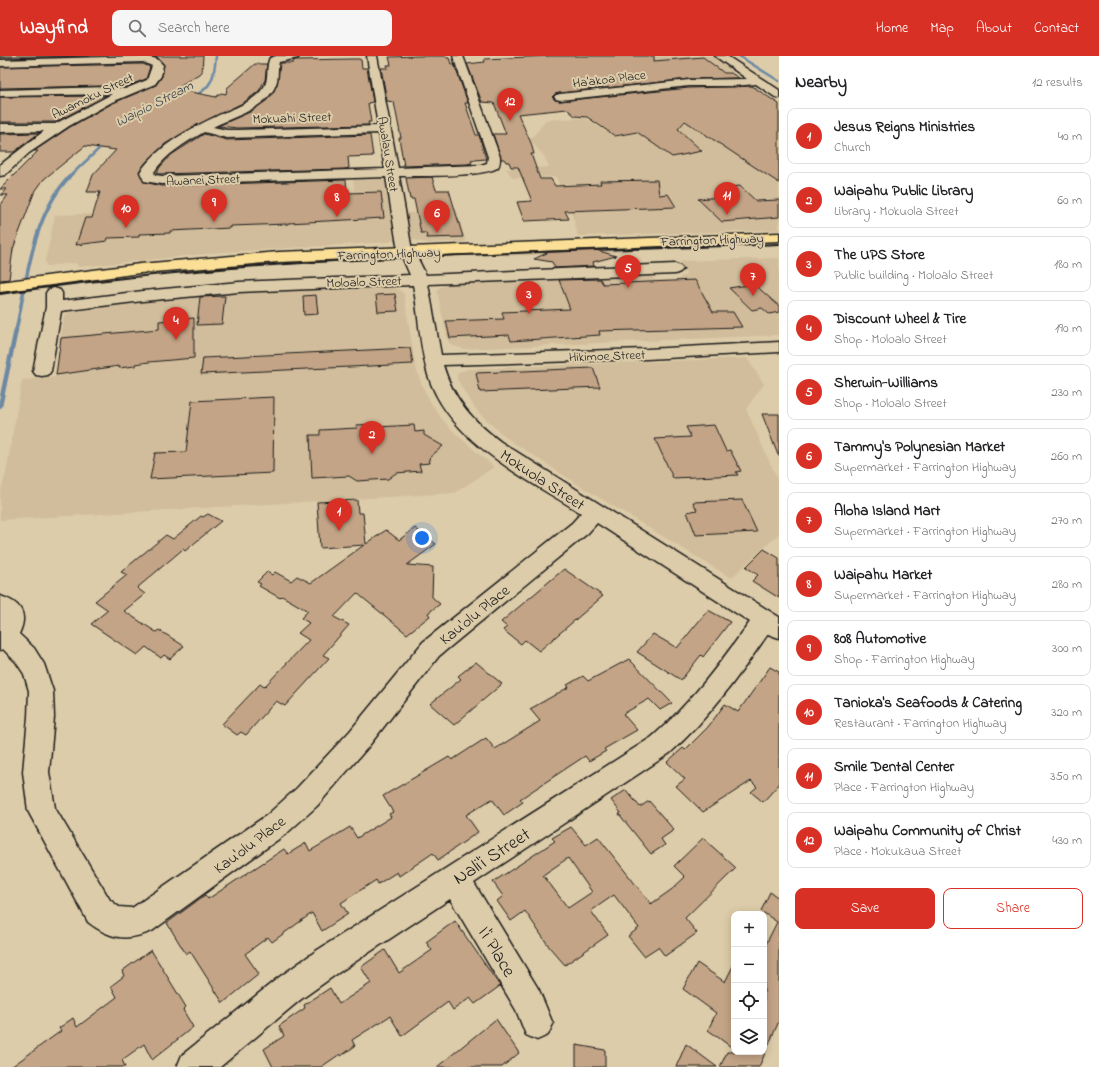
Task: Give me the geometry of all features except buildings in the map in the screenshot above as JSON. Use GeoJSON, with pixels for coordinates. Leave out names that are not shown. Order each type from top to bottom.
{"type":"FeatureCollection","features":[{"type":"Feature","properties":{"kind":"main road","name":"Farrington Highway"},"geometry":{"type":"LineString","coordinates":[[414,265],[779,237]]}},
{"type":"Feature","properties":{"kind":"main road","name":"Farrington Highway"},"geometry":{"type":"LineString","coordinates":[[6,293],[38,287],[55,293],[211,262],[414,265],[779,251]]}},
{"type":"Feature","properties":{"kind":"street","name":"Awanei Street"},"geometry":{"type":"LineString","coordinates":[[294,56],[274,60],[271,85],[256,101],[202,128],[175,145],[154,162],[146,172],[149,178],[162,180],[392,173]]}},
{"type":"Feature","properties":{"kind":"street","name":"Awalau Street"},"geometry":{"type":"LineString","coordinates":[[372,56],[401,227],[414,265]]}},
{"type":"Feature","properties":{"kind":"street"},"geometry":{"type":"LineString","coordinates":[[392,173],[475,170],[493,165],[494,157],[458,56]]}},
{"type":"Feature","properties":{"kind":"street"},"geometry":{"type":"LineString","coordinates":[[720,56],[779,95]]}},
{"type":"Feature","properties":{"kind":"street","name":"Awamoku Street"},"geometry":{"type":"LineString","coordinates":[[0,64],[143,60],[156,63],[158,65],[155,76],[151,82],[125,92],[55,128],[40,138],[0,171]]}},
{"type":"Feature","properties":{"kind":"street","name":"Ha'akoa Place"},"geometry":{"type":"LineString","coordinates":[[560,97],[689,83],[734,83],[757,80]]}},
{"type":"Feature","properties":{"kind":"street"},"geometry":{"type":"LineString","coordinates":[[0,93],[108,90],[125,92]]}},
{"type":"Feature","properties":{"kind":"street"},"geometry":{"type":"LineString","coordinates":[[0,128],[55,128]]}},
{"type":"Feature","properties":{"kind":"street","name":"Mokuahi Street"},"geometry":{"type":"LineString","coordinates":[[202,128],[227,134],[384,129]]}},
{"type":"Feature","properties":{"kind":"street","name":"Moloalo Street"},"geometry":{"type":"LineString","coordinates":[[55,293],[143,296],[239,287],[414,265],[675,269]]}},
{"type":"Feature","properties":{"kind":"street","name":"Mokuola Street"},"geometry":{"type":"LineString","coordinates":[[414,265],[439,382],[450,403],[475,432],[511,459],[772,625]]}},
{"type":"Feature","properties":{"kind":"street"},"geometry":{"type":"LineString","coordinates":[[42,371],[55,293]]}},
{"type":"Feature","properties":{"kind":"street","name":"Hikimoe Street"},"geometry":{"type":"LineString","coordinates":[[434,360],[647,354],[779,347]]}},
{"type":"Feature","properties":{"kind":"street","name":"Kau'olu Place"},"geometry":{"type":"LineString","coordinates":[[0,605],[8,609],[12,614],[13,621],[10,629],[3,638],[25,655],[35,671],[41,690],[42,717],[36,772],[42,811],[99,911],[106,918],[120,922],[136,923],[154,913],[278,824],[308,797],[333,770],[431,649],[580,528],[595,512]]}},
{"type":"Feature","properties":{"kind":"street","name":"Nali'i Street"},"geometry":{"type":"LineString","coordinates":[[208,1062],[289,989],[327,962],[661,745],[679,730],[772,625]]}},
{"type":"Feature","properties":{"kind":"street","name":"I'i Place"},"geometry":{"type":"LineString","coordinates":[[455,879],[528,1001],[537,1024]]}},
{"type":"Feature","properties":{"kind":"shaded area"},"geometry":{"type":"Polygon","coordinates":[[[614,56],[716,56],[738,71],[701,75],[709,81],[688,82],[671,69],[614,56]]]}},
{"type":"Feature","properties":{"kind":"shaded area"},"geometry":{"type":"Polygon","coordinates":[[[779,104],[779,230],[578,236],[571,211],[556,177],[513,178],[506,169],[549,167],[544,156],[530,140],[545,120],[585,118],[615,137],[779,104]]]}},
{"type":"Feature","properties":{"kind":"shaded area"},"geometry":{"type":"Polygon","coordinates":[[[353,176],[382,176],[387,181],[394,239],[390,242],[224,252],[79,267],[75,263],[47,266],[45,262],[55,215],[355,204],[353,176]]]}},
{"type":"Feature","properties":{"kind":"shaded area"},"geometry":{"type":"Polygon","coordinates":[[[457,211],[466,242],[427,243],[411,238],[404,213],[457,211]]]}},
{"type":"Feature","properties":{"kind":"shaded area"},"geometry":{"type":"Polygon","coordinates":[[[628,245],[631,252],[506,256],[504,249],[628,245]]]}},
{"type":"Feature","properties":{"kind":"shaded area"},"geometry":{"type":"Polygon","coordinates":[[[779,258],[779,335],[464,349],[451,345],[448,341],[437,291],[440,287],[451,283],[644,276],[650,276],[656,280],[679,280],[680,277],[687,275],[680,261],[779,258]]]}},
{"type":"Feature","properties":{"kind":"shaded area"},"geometry":{"type":"Polygon","coordinates":[[[388,287],[399,289],[404,294],[415,365],[422,385],[430,401],[441,418],[457,435],[494,467],[455,493],[0,520],[0,493],[6,473],[22,380],[55,377],[64,316],[66,314],[74,311],[196,296],[283,290],[388,287]]]}},
{"type":"Feature","properties":{"kind":"shaded area"},"geometry":{"type":"Polygon","coordinates":[[[747,358],[764,384],[746,409],[779,483],[779,534],[731,578],[577,484],[505,437],[478,412],[457,379],[459,372],[468,369],[747,358]]]}},
{"type":"Feature","properties":{"kind":"waterway","name":"Waipio Stream"},"geometry":{"type":"LineString","coordinates":[[193,97],[209,85],[213,76],[216,56]]}},
{"type":"Feature","properties":{"kind":"waterway"},"geometry":{"type":"LineString","coordinates":[[739,56],[779,81]]}},
{"type":"Feature","properties":{"kind":"waterway","name":"Waipio Stream"},"geometry":{"type":"LineString","coordinates":[[69,177],[105,143]]}},
{"type":"Feature","properties":{"kind":"waterway","name":"Waipio Stream"},"geometry":{"type":"LineString","coordinates":[[16,331],[28,270],[39,230],[57,193],[69,177]]}},
{"type":"Feature","properties":{"kind":"waterway","name":"Waipio Stream"},"geometry":{"type":"LineString","coordinates":[[0,406],[16,330]]}},
{"type":"Feature","properties":{"kind":"railway"},"geometry":{"type":"LineString","coordinates":[[0,294],[97,281],[194,271],[291,264],[486,254],[779,244]]}},
{"type":"Feature","properties":{"kind":"place","name":"Waipahu Community of Christ"},"geometry":{"type":"Point","coordinates":[510,121]}},
{"type":"Feature","properties":{"kind":"place","name":"Smile Dental Center"},"geometry":{"type":"Point","coordinates":[727,215]}},
{"type":"Feature","properties":{"kind":"place","name":"Waipahu Market"},"geometry":{"type":"Point","coordinates":[337,217]}},
{"type":"Feature","properties":{"kind":"place","name":"808 Automotive"},"geometry":{"type":"Point","coordinates":[214,222]}},
{"type":"Feature","properties":{"kind":"place","name":"Tanioka's Seafoods & Catering"},"geometry":{"type":"Point","coordinates":[126,228]}},
{"type":"Feature","properties":{"kind":"place","name":"Tammy's Polynesian Market"},"geometry":{"type":"Point","coordinates":[437,233]}},
{"type":"Feature","properties":{"kind":"place","name":"Sherwin-Williams"},"geometry":{"type":"Point","coordinates":[628,288]}},
{"type":"Feature","properties":{"kind":"place","name":"Aloha Island Mart"},"geometry":{"type":"Point","coordinates":[753,296]}},
{"type":"Feature","properties":{"kind":"place","name":"The UPS Store"},"geometry":{"type":"Point","coordinates":[529,314]}},
{"type":"Feature","properties":{"kind":"place","name":"Discount Wheel & Tire"},"geometry":{"type":"Point","coordinates":[176,340]}},
{"type":"Feature","properties":{"kind":"place","name":"Waipahu Public Library"},"geometry":{"type":"Point","coordinates":[372,454]}},
{"type":"Feature","properties":{"kind":"place","name":"Jesus Reigns Ministries"},"geometry":{"type":"Point","coordinates":[339,531]}}]}
